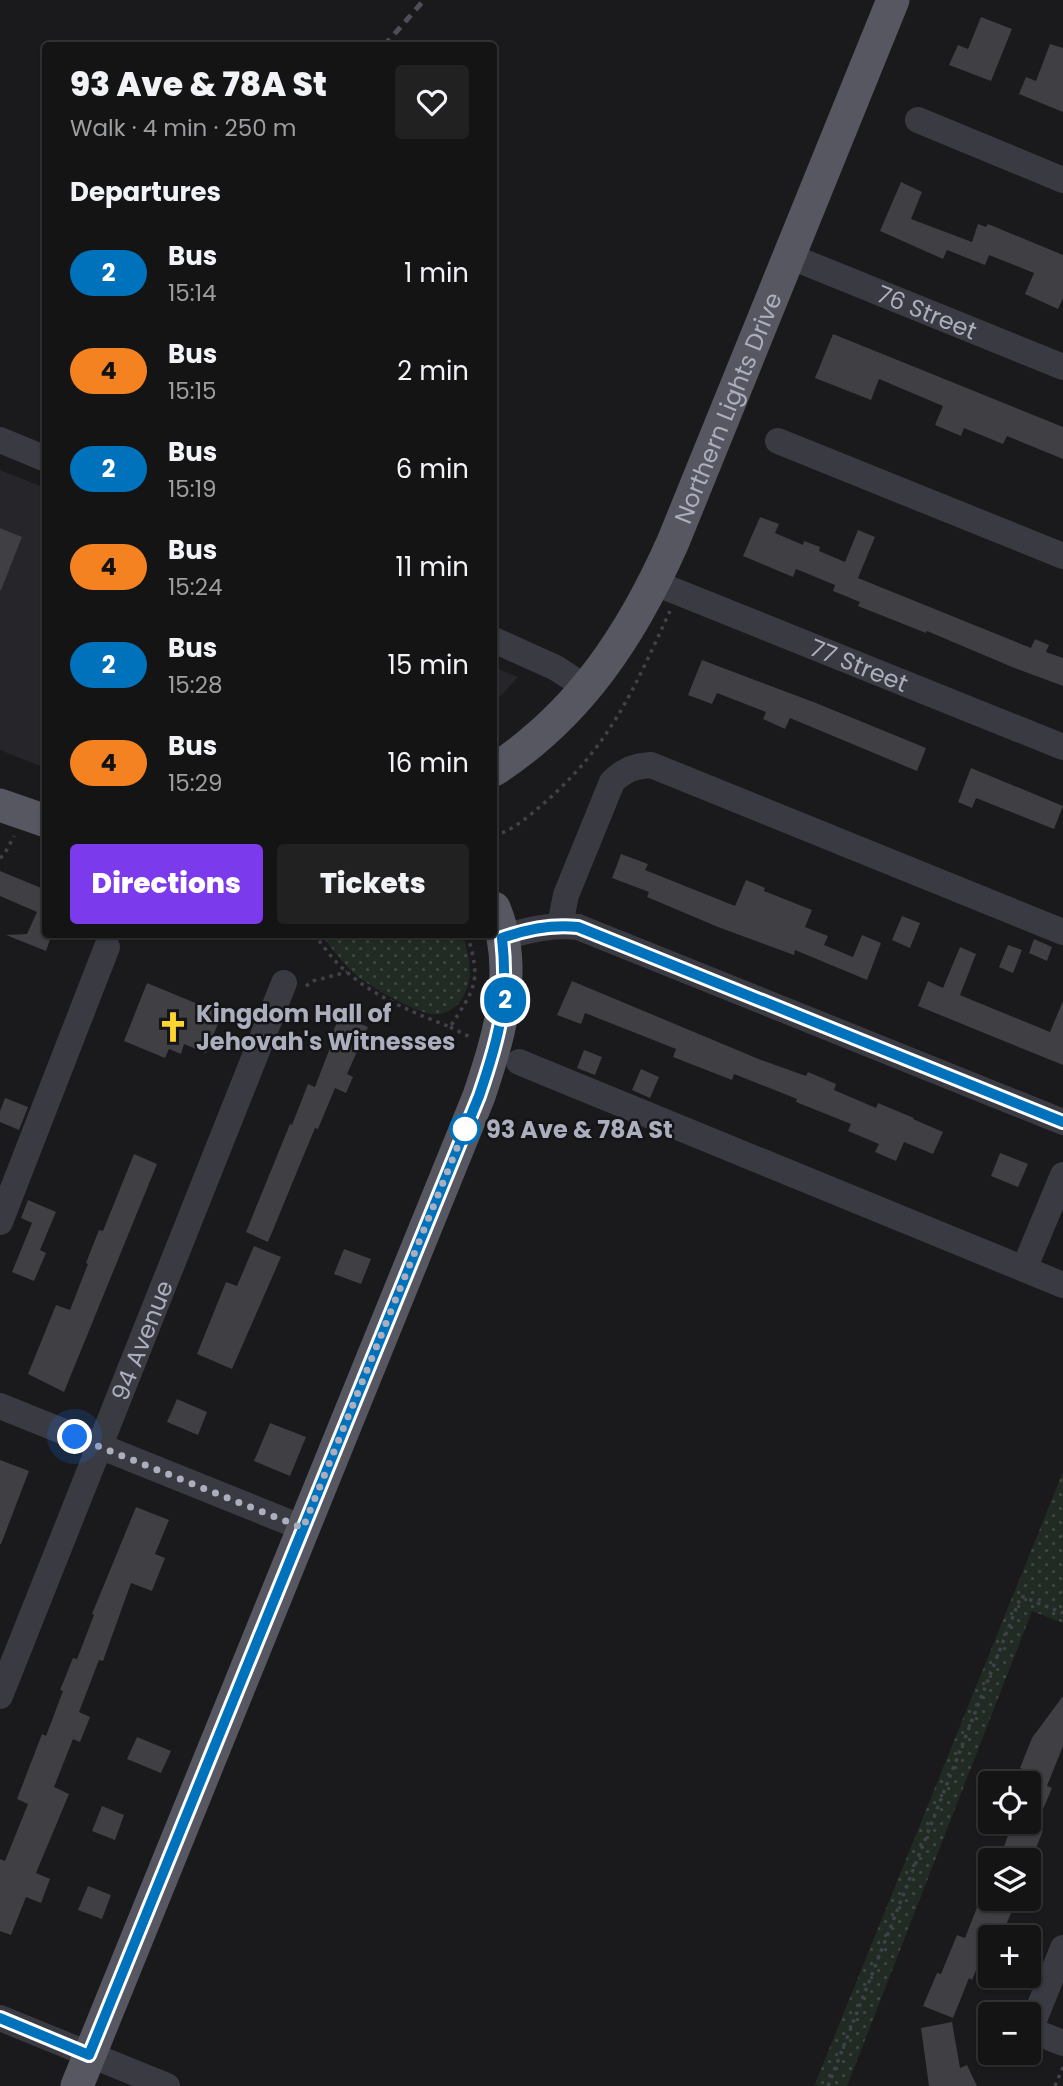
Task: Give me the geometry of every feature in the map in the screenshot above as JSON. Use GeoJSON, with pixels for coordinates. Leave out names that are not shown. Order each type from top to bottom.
{"type":"FeatureCollection","features":[{"type":"Feature","properties":{"kind":"main road","name":"Northern Lights Drive"},"geometry":{"type":"LineString","coordinates":[[498,774],[585,687],[618,647],[655,583],[893,0]]}},
{"type":"Feature","properties":{"kind":"main road"},"geometry":{"type":"LineString","coordinates":[[0,805],[42,820]]}},
{"type":"Feature","properties":{"kind":"main road"},"geometry":{"type":"LineString","coordinates":[[77,2086],[474,1109],[495,1049],[505,997],[498,923]]}},
{"type":"Feature","properties":{"kind":"street"},"geometry":{"type":"LineString","coordinates":[[918,120],[1063,180]]}},
{"type":"Feature","properties":{"kind":"street","name":"76 Street"},"geometry":{"type":"LineString","coordinates":[[789,256],[1063,367]]}},
{"type":"Feature","properties":{"kind":"street"},"geometry":{"type":"LineString","coordinates":[[0,440],[42,456]]}},
{"type":"Feature","properties":{"kind":"street"},"geometry":{"type":"LineString","coordinates":[[778,441],[1063,556]]}},
{"type":"Feature","properties":{"kind":"street","name":"77 Street"},"geometry":{"type":"LineString","coordinates":[[655,583],[1063,747]]}},
{"type":"Feature","properties":{"kind":"street"},"geometry":{"type":"LineString","coordinates":[[497,641],[556,668],[585,687]]}},
{"type":"Feature","properties":{"kind":"street"},"geometry":{"type":"LineString","coordinates":[[560,925],[566,895],[612,782],[623,771],[635,766],[651,765],[1063,932]]}},
{"type":"Feature","properties":{"kind":"street"},"geometry":{"type":"LineString","coordinates":[[498,923],[529,929],[560,925],[578,927],[1063,1122]]}},
{"type":"Feature","properties":{"kind":"street"},"geometry":{"type":"LineString","coordinates":[[0,1222],[107,947]]}},
{"type":"Feature","properties":{"kind":"street","name":"94 Avenue"},"geometry":{"type":"LineString","coordinates":[[0,1696],[279,994]]}},
{"type":"Feature","properties":{"kind":"street"},"geometry":{"type":"LineString","coordinates":[[519,1062],[1063,1285]]}},
{"type":"Feature","properties":{"kind":"street"},"geometry":{"type":"LineString","coordinates":[[1024,1269],[1063,1175]]}},
{"type":"Feature","properties":{"kind":"street"},"geometry":{"type":"LineString","coordinates":[[0,1406],[303,1528]]}},
{"type":"Feature","properties":{"kind":"street"},"geometry":{"type":"LineString","coordinates":[[1041,2003],[1063,1948]]}},
{"type":"Feature","properties":{"kind":"street"},"geometry":{"type":"LineString","coordinates":[[0,2018],[167,2086]]}},
{"type":"Feature","properties":{"kind":"street"},"geometry":{"type":"LineString","coordinates":[[1041,2034],[1063,2043]]}},
{"type":"Feature","properties":{"kind":"path"},"geometry":{"type":"LineString","coordinates":[[0,858],[14,836]]}},
{"type":"Feature","properties":{"kind":"path"},"geometry":{"type":"LineString","coordinates":[[317,938],[346,972],[374,992],[450,1027],[471,996],[475,978],[468,938]]}},
{"type":"Feature","properties":{"kind":"path"},"geometry":{"type":"LineString","coordinates":[[279,994],[346,972]]}},
{"type":"Feature","properties":{"kind":"path"},"geometry":{"type":"LineString","coordinates":[[828,2086],[1021,1596],[1063,1613]]}},
{"type":"Feature","properties":{"kind":"path"},"geometry":{"type":"LineString","coordinates":[[1055,2086],[1063,2067]]}},
{"type":"Feature","properties":{"kind":"shaded area"},"geometry":{"type":"Polygon","coordinates":[[[0,470],[42,487],[42,767],[0,750],[0,470]]]}},
{"type":"Feature","properties":{"kind":"shaded area"},"geometry":{"type":"Polygon","coordinates":[[[497,668],[518,677],[497,700],[497,668]]]}},
{"type":"Feature","properties":{"kind":"shaded area"},"geometry":{"type":"Polygon","coordinates":[[[323,938],[463,938],[470,974],[467,989],[458,1004],[446,1012],[432,1014],[393,998],[362,980],[346,966],[323,938]]]}},
{"type":"Feature","properties":{"kind":"shaded area"},"geometry":{"type":"Polygon","coordinates":[[[1063,1472],[1063,1623],[1032,1611],[847,2086],[818,2086],[815,2084],[1063,1472]]]}},
{"type":"Feature","properties":{"kind":"building"},"geometry":{"type":"Polygon","coordinates":[[[981,17],[1012,29],[991,81],[949,65],[958,45],[968,49],[981,17]]]}},
{"type":"Feature","properties":{"kind":"building"},"geometry":{"type":"Polygon","coordinates":[[[1050,44],[1063,48],[1063,112],[1019,94],[1026,77],[1036,81],[1050,44]]]}},
{"type":"Feature","properties":{"kind":"building"},"geometry":{"type":"Polygon","coordinates":[[[901,182],[922,192],[911,219],[972,242],[978,224],[986,227],[988,224],[1063,255],[1063,298],[1058,309],[1025,294],[1034,273],[989,255],[985,265],[947,250],[943,259],[880,231],[901,182]]]}},
{"type":"Feature","properties":{"kind":"building"},"geometry":{"type":"Polygon","coordinates":[[[833,334],[1063,427],[1063,459],[1007,436],[1003,444],[964,428],[961,436],[935,425],[943,406],[879,379],[871,400],[815,378],[833,334]]]}},
{"type":"Feature","properties":{"kind":"building"},"geometry":{"type":"Polygon","coordinates":[[[760,517],[779,524],[775,533],[803,545],[804,541],[820,547],[819,551],[845,562],[858,530],[875,537],[858,578],[1031,648],[1035,639],[1049,645],[1046,652],[1063,658],[1063,686],[858,606],[860,602],[833,591],[835,585],[796,569],[793,577],[743,556],[760,517]]]}},
{"type":"Feature","properties":{"kind":"building"},"geometry":{"type":"Polygon","coordinates":[[[0,528],[22,537],[1,590],[0,590],[0,528]]]}},
{"type":"Feature","properties":{"kind":"building"},"geometry":{"type":"Polygon","coordinates":[[[702,660],[926,748],[917,771],[790,718],[785,729],[763,719],[766,712],[717,693],[712,704],[688,695],[702,660]]]}},
{"type":"Feature","properties":{"kind":"building"},"geometry":{"type":"Polygon","coordinates":[[[971,768],[1063,806],[1054,829],[976,798],[972,808],[958,802],[971,768]]]}},
{"type":"Feature","properties":{"kind":"building"},"geometry":{"type":"Polygon","coordinates":[[[621,854],[648,864],[645,870],[735,906],[746,880],[765,888],[764,891],[812,910],[805,927],[828,936],[824,945],[853,957],[862,935],[881,943],[867,980],[795,950],[794,955],[718,927],[647,897],[649,892],[612,878],[621,854]]]}},
{"type":"Feature","properties":{"kind":"building"},"geometry":{"type":"Polygon","coordinates":[[[0,871],[42,888],[42,938],[51,938],[46,951],[6,935],[27,934],[37,912],[0,896],[0,871]]]}},
{"type":"Feature","properties":{"kind":"building"},"geometry":{"type":"Polygon","coordinates":[[[902,916],[920,923],[910,948],[892,940],[902,916]]]}},
{"type":"Feature","properties":{"kind":"building"},"geometry":{"type":"Polygon","coordinates":[[[1034,939],[1052,947],[1047,961],[1029,953],[1034,939]]]}},
{"type":"Feature","properties":{"kind":"building"},"geometry":{"type":"Polygon","coordinates":[[[1008,945],[1022,950],[1013,973],[999,967],[1008,945]]]}},
{"type":"Feature","properties":{"kind":"building"},"geometry":{"type":"Polygon","coordinates":[[[960,947],[976,954],[960,995],[1050,1032],[1063,1001],[1063,1065],[918,1006],[928,981],[943,988],[960,947]]]}},
{"type":"Feature","properties":{"kind":"building"},"geometry":{"type":"Polygon","coordinates":[[[572,981],[761,1060],[806,1076],[808,1072],[836,1084],[834,1090],[876,1108],[878,1103],[943,1132],[933,1154],[904,1142],[896,1161],[875,1152],[879,1144],[848,1131],[851,1124],[796,1102],[797,1099],[734,1074],[732,1080],[673,1057],[676,1049],[585,1013],[581,1024],[557,1015],[572,981]]]}},
{"type":"Feature","properties":{"kind":"building","name":"Kingdom Hall of Jehovah's Witnesses"},"geometry":{"type":"Polygon","coordinates":[[[147,983],[222,1014],[206,1053],[184,1044],[181,1054],[169,1049],[165,1058],[124,1041],[147,983]]]}},
{"type":"Feature","properties":{"kind":"building"},"geometry":{"type":"Polygon","coordinates":[[[340,1015],[368,1027],[347,1074],[353,1077],[346,1093],[335,1088],[318,1129],[315,1128],[268,1242],[246,1232],[308,1084],[315,1087],[340,1015]]]}},
{"type":"Feature","properties":{"kind":"building"},"geometry":{"type":"Polygon","coordinates":[[[584,1050],[602,1057],[595,1075],[577,1068],[584,1050]]]}},
{"type":"Feature","properties":{"kind":"building"},"geometry":{"type":"Polygon","coordinates":[[[641,1069],[659,1077],[650,1098],[632,1090],[641,1069]]]}},
{"type":"Feature","properties":{"kind":"building"},"geometry":{"type":"Polygon","coordinates":[[[5,1098],[28,1107],[19,1130],[0,1122],[0,1111],[5,1098]]]}},
{"type":"Feature","properties":{"kind":"building"},"geometry":{"type":"Polygon","coordinates":[[[1000,1153],[1028,1164],[1018,1187],[991,1176],[1000,1153]]]}},
{"type":"Feature","properties":{"kind":"building"},"geometry":{"type":"Polygon","coordinates":[[[134,1154],[157,1164],[64,1392],[28,1374],[56,1305],[70,1310],[99,1230],[103,1231],[134,1154]]]}},
{"type":"Feature","properties":{"kind":"building"},"geometry":{"type":"Polygon","coordinates":[[[28,1200],[56,1212],[40,1250],[46,1253],[34,1281],[12,1272],[32,1223],[21,1218],[28,1200]]]}},
{"type":"Feature","properties":{"kind":"building"},"geometry":{"type":"Polygon","coordinates":[[[254,1246],[281,1257],[232,1369],[197,1354],[226,1282],[237,1286],[254,1246]]]}},
{"type":"Feature","properties":{"kind":"building"},"geometry":{"type":"Polygon","coordinates":[[[344,1249],[371,1259],[361,1284],[334,1274],[344,1249]]]}},
{"type":"Feature","properties":{"kind":"building"},"geometry":{"type":"Polygon","coordinates":[[[177,1399],[207,1412],[198,1435],[167,1422],[177,1399]]]}},
{"type":"Feature","properties":{"kind":"building"},"geometry":{"type":"Polygon","coordinates":[[[270,1423],[306,1437],[290,1476],[254,1461],[270,1423]]]}},
{"type":"Feature","properties":{"kind":"building"},"geometry":{"type":"Polygon","coordinates":[[[0,1460],[29,1471],[1,1544],[0,1544],[0,1460]]]}},
{"type":"Feature","properties":{"kind":"building"},"geometry":{"type":"Polygon","coordinates":[[[136,1507],[169,1520],[155,1554],[165,1558],[152,1591],[131,1583],[103,1661],[99,1660],[79,1712],[90,1717],[80,1742],[73,1739],[54,1787],[69,1794],[36,1873],[50,1879],[41,1903],[26,1897],[11,1935],[0,1931],[0,1859],[5,1861],[28,1804],[17,1799],[42,1734],[46,1736],[63,1691],[60,1690],[73,1658],[77,1659],[94,1615],[92,1614],[136,1507]]]}},
{"type":"Feature","properties":{"kind":"building"},"geometry":{"type":"Polygon","coordinates":[[[1063,1696],[1063,1746],[1047,1786],[1052,1788],[1041,1814],[1041,1771],[1025,1771],[1020,1768],[1032,1738],[1063,1696]]]}},
{"type":"Feature","properties":{"kind":"building"},"geometry":{"type":"Polygon","coordinates":[[[137,1737],[171,1751],[161,1773],[127,1759],[137,1737]]]}},
{"type":"Feature","properties":{"kind":"building"},"geometry":{"type":"Polygon","coordinates":[[[102,1806],[124,1815],[115,1840],[92,1831],[102,1806]]]}},
{"type":"Feature","properties":{"kind":"building"},"geometry":{"type":"Polygon","coordinates":[[[1043,1831],[1036,1848],[1003,1848],[1009,1834],[1041,1834],[1043,1831]]]}},
{"type":"Feature","properties":{"kind":"building"},"geometry":{"type":"Polygon","coordinates":[[[88,1886],[111,1895],[102,1919],[78,1910],[88,1886]]]}},
{"type":"Feature","properties":{"kind":"building"},"geometry":{"type":"Polygon","coordinates":[[[978,1905],[978,1911],[1012,1911],[1006,1925],[978,1925],[978,1966],[972,1980],[969,1978],[953,2018],[923,2006],[937,1973],[941,1974],[957,1935],[965,1938],[978,1905]]]}},
{"type":"Feature","properties":{"kind":"building"},"geometry":{"type":"Polygon","coordinates":[[[952,2022],[960,2068],[967,2065],[977,2086],[929,2086],[921,2028],[952,2022]]]}},
{"type":"Feature","properties":{"kind":"railway"},"geometry":{"type":"LineString","coordinates":[[387,42],[424,0]]}},
{"type":"Feature","properties":{"kind":"bus line","name":"2"},"geometry":{"type":"LineString","coordinates":[[0,2018],[89,2055],[479,1096],[503,1015],[505,963],[502,938],[529,929],[560,925],[578,927],[1063,1122]]}},
{"type":"Feature","properties":{"kind":"place","name":"Kingdom Hall of Jehovah's Witnesses"},"geometry":{"type":"Point","coordinates":[173,1027]}},
{"type":"Feature","properties":{"kind":"place","name":"93 Ave & 78A St"},"geometry":{"type":"Point","coordinates":[465,1129]}},
{"type":"Feature","properties":{"kind":"route"},"geometry":{"type":"LineString","coordinates":[[75,1437],[303,1528],[468,1121],[465,1129]]}}]}
